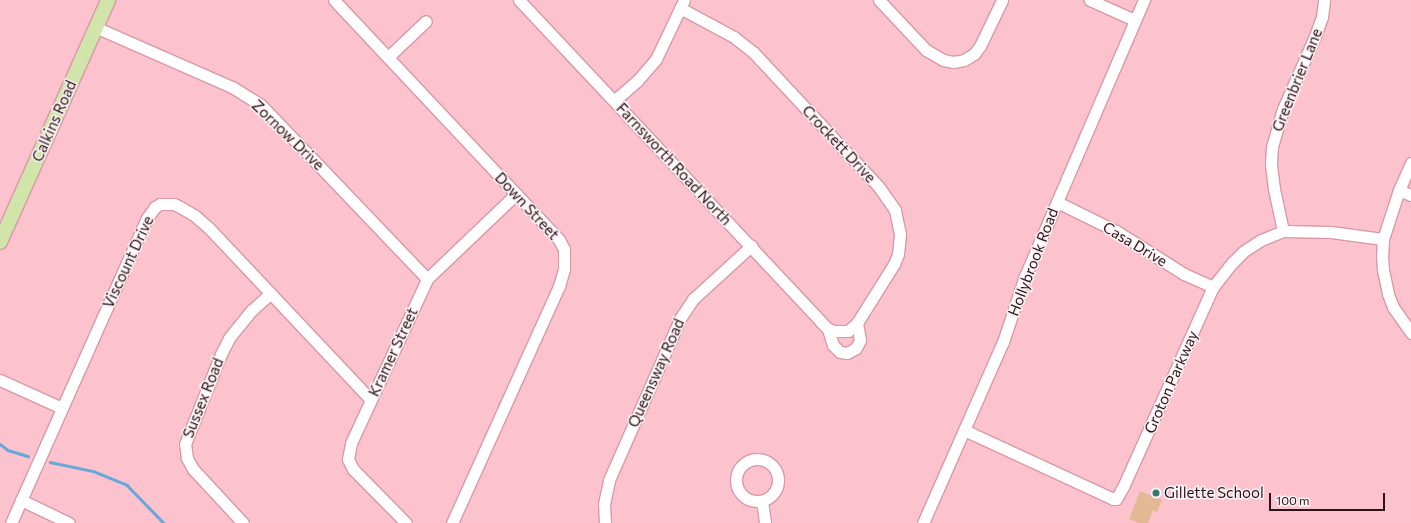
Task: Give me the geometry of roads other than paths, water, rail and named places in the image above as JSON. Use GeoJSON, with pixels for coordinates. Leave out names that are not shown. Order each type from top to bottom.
{"type":"FeatureCollection","features":[{"type":"Feature","properties":{"kind":"main road","name":"Calkins Road"},"geometry":{"type":"LineString","coordinates":[[0,242],[108,0]]}},
{"type":"Feature","properties":{"kind":"street","name":"Down Street"},"geometry":{"type":"LineString","coordinates":[[334,0],[562,244],[565,255],[564,269],[559,286],[452,523]]}},
{"type":"Feature","properties":{"kind":"street","name":"Farnsworth Road North"},"geometry":{"type":"LineString","coordinates":[[520,0],[828,329]]}},
{"type":"Feature","properties":{"kind":"street"},"geometry":{"type":"LineString","coordinates":[[878,0],[926,50],[943,60],[954,62],[964,60],[974,54],[980,46],[1002,0]]}},
{"type":"Feature","properties":{"kind":"street"},"geometry":{"type":"LineString","coordinates":[[1090,0],[1134,20]]}},
{"type":"Feature","properties":{"kind":"street","name":"Hollybrook Road"},"geometry":{"type":"LineString","coordinates":[[923,523],[1003,342],[1025,276],[1134,20],[1144,0]]}},
{"type":"Feature","properties":{"kind":"street","name":"Greenbrier Lane"},"geometry":{"type":"LineString","coordinates":[[1283,230],[1274,189],[1271,164],[1272,147],[1283,109],[1322,17],[1324,0]]}},
{"type":"Feature","properties":{"kind":"street"},"geometry":{"type":"LineString","coordinates":[[614,100],[651,66],[661,50],[682,4]]}},
{"type":"Feature","properties":{"kind":"street","name":"Crockett Drive"},"geometry":{"type":"LineString","coordinates":[[682,4],[734,37],[753,52],[888,198],[899,222],[900,234],[898,254],[894,264],[858,323]]}},
{"type":"Feature","properties":{"kind":"street"},"geometry":{"type":"LineString","coordinates":[[388,57],[426,21]]}},
{"type":"Feature","properties":{"kind":"street","name":"Zornow Drive"},"geometry":{"type":"LineString","coordinates":[[95,27],[232,87],[258,102],[275,118],[427,279]]}},
{"type":"Feature","properties":{"kind":"street"},"geometry":{"type":"LineString","coordinates":[[1411,163],[1399,190],[1383,239],[1383,270],[1388,294],[1393,307],[1411,333]]}},
{"type":"Feature","properties":{"kind":"street"},"geometry":{"type":"LineString","coordinates":[[1399,190],[1411,195]]}},
{"type":"Feature","properties":{"kind":"street","name":"Kramer Street"},"geometry":{"type":"LineString","coordinates":[[406,523],[353,469],[348,459],[351,443],[370,399],[427,279],[516,194]]}},
{"type":"Feature","properties":{"kind":"street","name":"Casa Drive"},"geometry":{"type":"LineString","coordinates":[[1057,202],[1116,231],[1178,270],[1213,287]]}},
{"type":"Feature","properties":{"kind":"street","name":"Viscount Drive"},"geometry":{"type":"LineString","coordinates":[[11,523],[147,218],[155,207],[160,204],[174,204],[194,215],[208,227],[370,399]]}},
{"type":"Feature","properties":{"kind":"street","name":"Groton Parkway"},"geometry":{"type":"LineString","coordinates":[[964,430],[1113,499],[1116,499],[1123,487],[1213,287],[1221,275],[1244,251],[1261,240],[1283,230],[1331,232],[1383,239]]}},
{"type":"Feature","properties":{"kind":"street","name":"Queensway Road"},"geometry":{"type":"LineString","coordinates":[[605,523],[604,504],[609,480],[681,317],[693,300],[751,246]]}},
{"type":"Feature","properties":{"kind":"street","name":"Sussex Road"},"geometry":{"type":"LineString","coordinates":[[242,523],[193,469],[187,458],[185,444],[221,354],[229,338],[252,310],[270,294]]}},
{"type":"Feature","properties":{"kind":"street"},"geometry":{"type":"LineString","coordinates":[[858,323],[860,340],[856,348],[847,353],[837,350],[833,345],[828,329],[844,332],[853,328],[858,323]]}},
{"type":"Feature","properties":{"kind":"street"},"geometry":{"type":"LineString","coordinates":[[0,380],[62,408]]}},
{"type":"Feature","properties":{"kind":"street"},"geometry":{"type":"LineString","coordinates":[[21,500],[69,523]]}},
{"type":"Feature","properties":{"kind":"street"},"geometry":{"type":"LineString","coordinates":[[762,501],[765,523]]}},
{"type":"Feature","properties":{"kind":"waterway"},"geometry":{"type":"LineString","coordinates":[[0,444],[8,450],[28,456]]}},
{"type":"Feature","properties":{"kind":"waterway"},"geometry":{"type":"LineString","coordinates":[[50,462],[93,471],[127,485],[164,523]]}},
{"type":"Feature","properties":{"kind":"place","name":"Gillette School"},"geometry":{"type":"Point","coordinates":[1156,493]}}]}
